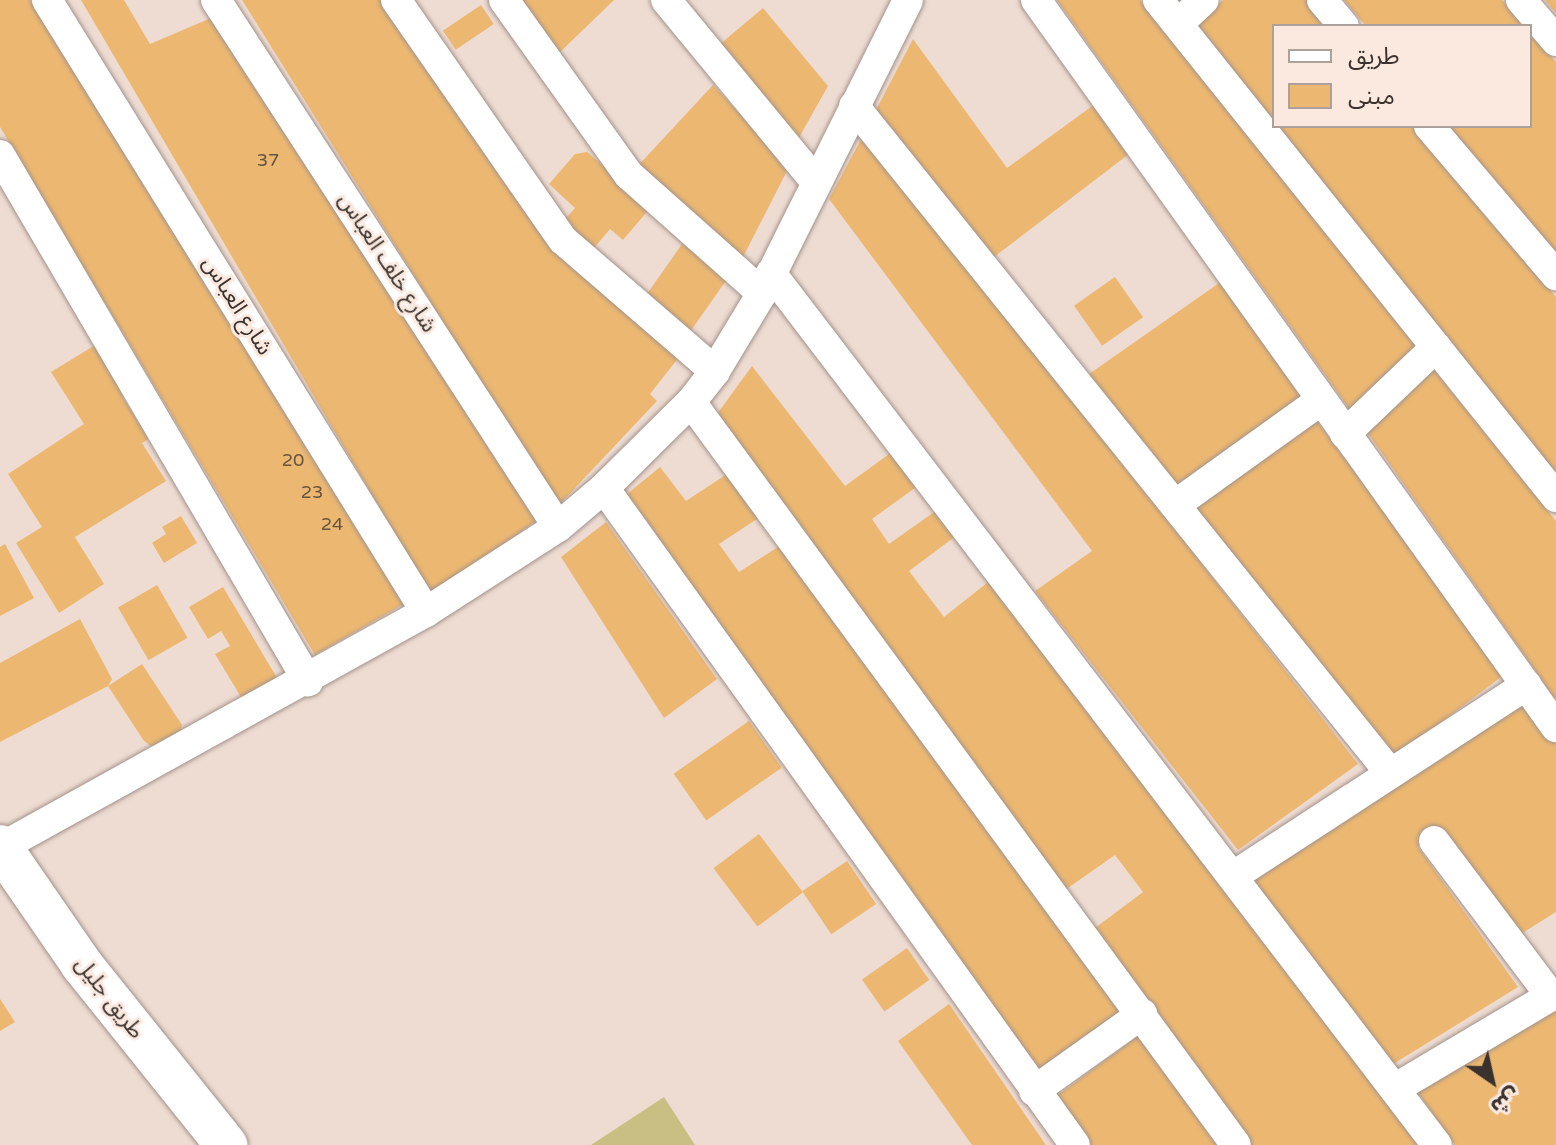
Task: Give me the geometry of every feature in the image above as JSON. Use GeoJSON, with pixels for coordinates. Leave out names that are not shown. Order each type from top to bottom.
{"type":"FeatureCollection","features":[{"type":"Feature","properties":{"kind":"main road","name":"طريق جليل"},"geometry":{"type":"LineString","coordinates":[[0,847],[82,965],[226,1145]]}},
{"type":"Feature","properties":{"kind":"street","name":"شارع العباس"},"geometry":{"type":"LineString","coordinates":[[47,0],[426,612]]}},
{"type":"Feature","properties":{"kind":"street","name":"شارع خلف العباس"},"geometry":{"type":"LineString","coordinates":[[216,0],[558,527]]}},
{"type":"Feature","properties":{"kind":"street"},"geometry":{"type":"LineString","coordinates":[[396,0],[563,240],[715,371]]}},
{"type":"Feature","properties":{"kind":"street"},"geometry":{"type":"LineString","coordinates":[[504,0],[629,175],[767,283],[1235,875],[1437,1145]]}},
{"type":"Feature","properties":{"kind":"street"},"geometry":{"type":"LineString","coordinates":[[666,0],[815,181]]}},
{"type":"Feature","properties":{"kind":"street"},"geometry":{"type":"LineString","coordinates":[[0,847],[308,681],[426,612],[558,527],[604,488],[691,402],[715,371],[767,283],[815,181],[908,0]]}},
{"type":"Feature","properties":{"kind":"street"},"geometry":{"type":"LineString","coordinates":[[1036,0],[1556,727]]}},
{"type":"Feature","properties":{"kind":"street"},"geometry":{"type":"LineString","coordinates":[[1158,0],[1556,497]]}},
{"type":"Feature","properties":{"kind":"street"},"geometry":{"type":"LineString","coordinates":[[1178,24],[1204,0]]}},
{"type":"Feature","properties":{"kind":"street"},"geometry":{"type":"LineString","coordinates":[[1322,0],[1342,24]]}},
{"type":"Feature","properties":{"kind":"street"},"geometry":{"type":"LineString","coordinates":[[1521,0],[1556,41]]}},
{"type":"Feature","properties":{"kind":"street"},"geometry":{"type":"LineString","coordinates":[[854,106],[1390,773]]}},
{"type":"Feature","properties":{"kind":"street"},"geometry":{"type":"LineString","coordinates":[[1431,128],[1556,275]]}},
{"type":"Feature","properties":{"kind":"street"},"geometry":{"type":"LineString","coordinates":[[0,155],[308,681]]}},
{"type":"Feature","properties":{"kind":"street"},"geometry":{"type":"LineString","coordinates":[[1345,434],[1436,347]]}},
{"type":"Feature","properties":{"kind":"street"},"geometry":{"type":"LineString","coordinates":[[1175,505],[1321,400]]}},
{"type":"Feature","properties":{"kind":"street"},"geometry":{"type":"LineString","coordinates":[[691,402],[1236,1145]]}},
{"type":"Feature","properties":{"kind":"street"},"geometry":{"type":"LineString","coordinates":[[604,488],[1075,1145]]}},
{"type":"Feature","properties":{"kind":"street"},"geometry":{"type":"LineString","coordinates":[[1235,875],[1526,685]]}},
{"type":"Feature","properties":{"kind":"street"},"geometry":{"type":"LineString","coordinates":[[1396,1088],[1554,994],[1434,841]]}},
{"type":"Feature","properties":{"kind":"street"},"geometry":{"type":"LineString","coordinates":[[1034,1091],[1142,1014]]}},
{"type":"Feature","properties":{"kind":"shaded area"},"geometry":{"type":"Polygon","coordinates":[[[664,1097],[695,1145],[591,1145],[664,1097]]]}},
{"type":"Feature","properties":{"kind":"building"},"geometry":{"type":"Polygon","coordinates":[[[0,0],[30,0],[407,602],[315,655],[0,127],[0,0]]]}},
{"type":"Feature","properties":{"kind":"building"},"geometry":{"type":"Polygon","coordinates":[[[81,0],[124,0],[150,44],[218,15],[537,520],[432,597],[81,0]]]}},
{"type":"Feature","properties":{"kind":"building"},"geometry":{"type":"Polygon","coordinates":[[[242,0],[390,0],[558,244],[683,352],[650,394],[657,401],[558,506],[242,0]]]}},
{"type":"Feature","properties":{"kind":"building"},"geometry":{"type":"Polygon","coordinates":[[[519,0],[614,0],[556,56],[519,0]]]}},
{"type":"Feature","properties":{"kind":"building"},"geometry":{"type":"Polygon","coordinates":[[[1057,0],[1140,0],[1417,348],[1351,411],[1057,0]]]}},
{"type":"Feature","properties":{"kind":"building"},"geometry":{"type":"Polygon","coordinates":[[[1223,0],[1312,0],[1332,24],[1272,24],[1272,119],[1197,23],[1223,0]]]}},
{"type":"Feature","properties":{"kind":"building"},"geometry":{"type":"Polygon","coordinates":[[[1344,0],[1502,0],[1523,24],[1364,24],[1344,0]]]}},
{"type":"Feature","properties":{"kind":"building"},"geometry":{"type":"Polygon","coordinates":[[[1545,0],[1556,0],[1556,13],[1545,0]]]}},
{"type":"Feature","properties":{"kind":"building"},"geometry":{"type":"Polygon","coordinates":[[[481,5],[494,24],[456,50],[443,31],[481,5]]]}},
{"type":"Feature","properties":{"kind":"building"},"geometry":{"type":"Polygon","coordinates":[[[763,8],[828,86],[796,143],[719,45],[763,8]]]}},
{"type":"Feature","properties":{"kind":"building"},"geometry":{"type":"Polygon","coordinates":[[[1532,34],[1556,62],[1556,253],[1451,128],[1532,128],[1532,34]]]}},
{"type":"Feature","properties":{"kind":"building"},"geometry":{"type":"Polygon","coordinates":[[[913,39],[1007,168],[1095,104],[1129,154],[994,257],[876,110],[913,39]]]}},
{"type":"Feature","properties":{"kind":"building"},"geometry":{"type":"Polygon","coordinates":[[[713,85],[789,167],[740,263],[634,170],[713,85]]]}},
{"type":"Feature","properties":{"kind":"building"},"geometry":{"type":"Polygon","coordinates":[[[1279,128],[1418,128],[1556,297],[1556,473],[1279,128]]]}},
{"type":"Feature","properties":{"kind":"building"},"geometry":{"type":"Polygon","coordinates":[[[865,132],[1358,764],[1238,850],[1035,591],[1092,551],[829,199],[865,132]]]}},
{"type":"Feature","properties":{"kind":"building"},"geometry":{"type":"Polygon","coordinates":[[[587,152],[651,207],[623,240],[610,229],[594,248],[556,229],[575,208],[549,184],[575,154],[587,152]]]}},
{"type":"Feature","properties":{"kind":"building"},"geometry":{"type":"Polygon","coordinates":[[[682,244],[729,277],[689,333],[642,301],[682,244]]]}},
{"type":"Feature","properties":{"kind":"building"},"geometry":{"type":"Polygon","coordinates":[[[1115,277],[1143,317],[1102,346],[1074,306],[1115,277]]]}},
{"type":"Feature","properties":{"kind":"building"},"geometry":{"type":"Polygon","coordinates":[[[1222,281],[1305,400],[1168,496],[1084,377],[1222,281]]]}},
{"type":"Feature","properties":{"kind":"building"},"geometry":{"type":"Polygon","coordinates":[[[105,339],[133,387],[122,396],[149,439],[142,443],[166,481],[75,537],[104,584],[59,613],[16,543],[42,527],[8,474],[84,424],[51,372],[105,339]]]}},
{"type":"Feature","properties":{"kind":"building"},"geometry":{"type":"Polygon","coordinates":[[[1430,365],[1556,521],[1556,700],[1363,426],[1430,365]]]}},
{"type":"Feature","properties":{"kind":"building"},"geometry":{"type":"Polygon","coordinates":[[[752,366],[845,486],[892,452],[919,485],[872,519],[889,544],[937,510],[956,536],[909,571],[944,617],[992,579],[1421,1145],[1250,1145],[1095,928],[1143,892],[1115,855],[1065,890],[717,414],[752,366]]]}},
{"type":"Feature","properties":{"kind":"building"},"geometry":{"type":"Polygon","coordinates":[[[1315,419],[1506,673],[1386,764],[1194,510],[1315,419]]]}},
{"type":"Feature","properties":{"kind":"building"},"geometry":{"type":"Polygon","coordinates":[[[660,467],[686,501],[727,474],[760,517],[719,544],[739,572],[781,545],[1126,1010],[1036,1078],[621,499],[660,467]]]}},
{"type":"Feature","properties":{"kind":"building"},"geometry":{"type":"Polygon","coordinates":[[[181,516],[197,543],[164,563],[152,543],[166,534],[162,527],[181,516]]]}},
{"type":"Feature","properties":{"kind":"building"},"geometry":{"type":"Polygon","coordinates":[[[606,522],[717,679],[664,718],[561,557],[606,522]]]}},
{"type":"Feature","properties":{"kind":"building"},"geometry":{"type":"Polygon","coordinates":[[[5,544],[34,598],[0,616],[0,547],[5,544]]]}},
{"type":"Feature","properties":{"kind":"building"},"geometry":{"type":"Polygon","coordinates":[[[157,585],[188,638],[149,660],[118,608],[157,585]]]}},
{"type":"Feature","properties":{"kind":"building"},"geometry":{"type":"Polygon","coordinates":[[[223,587],[283,688],[247,707],[215,654],[230,646],[221,631],[208,639],[189,607],[223,587]]]}},
{"type":"Feature","properties":{"kind":"building"},"geometry":{"type":"Polygon","coordinates":[[[80,619],[112,679],[108,686],[0,742],[0,663],[80,619]]]}},
{"type":"Feature","properties":{"kind":"building"},"geometry":{"type":"Polygon","coordinates":[[[142,664],[182,725],[178,738],[157,750],[144,741],[108,686],[142,664]]]}},
{"type":"Feature","properties":{"kind":"building"},"geometry":{"type":"Polygon","coordinates":[[[1524,697],[1556,742],[1556,912],[1521,934],[1445,830],[1418,847],[1518,987],[1390,1066],[1245,875],[1524,697]]]}},
{"type":"Feature","properties":{"kind":"building"},"geometry":{"type":"Polygon","coordinates":[[[749,721],[782,768],[706,820],[674,774],[749,721]]]}},
{"type":"Feature","properties":{"kind":"building"},"geometry":{"type":"Polygon","coordinates":[[[759,834],[803,892],[757,927],[713,868],[759,834]]]}},
{"type":"Feature","properties":{"kind":"building"},"geometry":{"type":"Polygon","coordinates":[[[847,861],[876,904],[831,934],[802,891],[847,861]]]}},
{"type":"Feature","properties":{"kind":"building"},"geometry":{"type":"Polygon","coordinates":[[[907,948],[929,980],[884,1011],[862,980],[907,948]]]}},
{"type":"Feature","properties":{"kind":"building"},"geometry":{"type":"Polygon","coordinates":[[[0,999],[15,1022],[0,1031],[0,999]]]}},
{"type":"Feature","properties":{"kind":"building"},"geometry":{"type":"Polygon","coordinates":[[[949,1004],[1046,1145],[972,1145],[898,1041],[949,1004]]]}},
{"type":"Feature","properties":{"kind":"building"},"geometry":{"type":"Polygon","coordinates":[[[1556,1007],[1556,1145],[1455,1145],[1416,1090],[1556,1007]]]}},
{"type":"Feature","properties":{"kind":"building"},"geometry":{"type":"Polygon","coordinates":[[[1142,1033],[1225,1145],[1082,1145],[1050,1101],[1142,1033]]]}}]}
